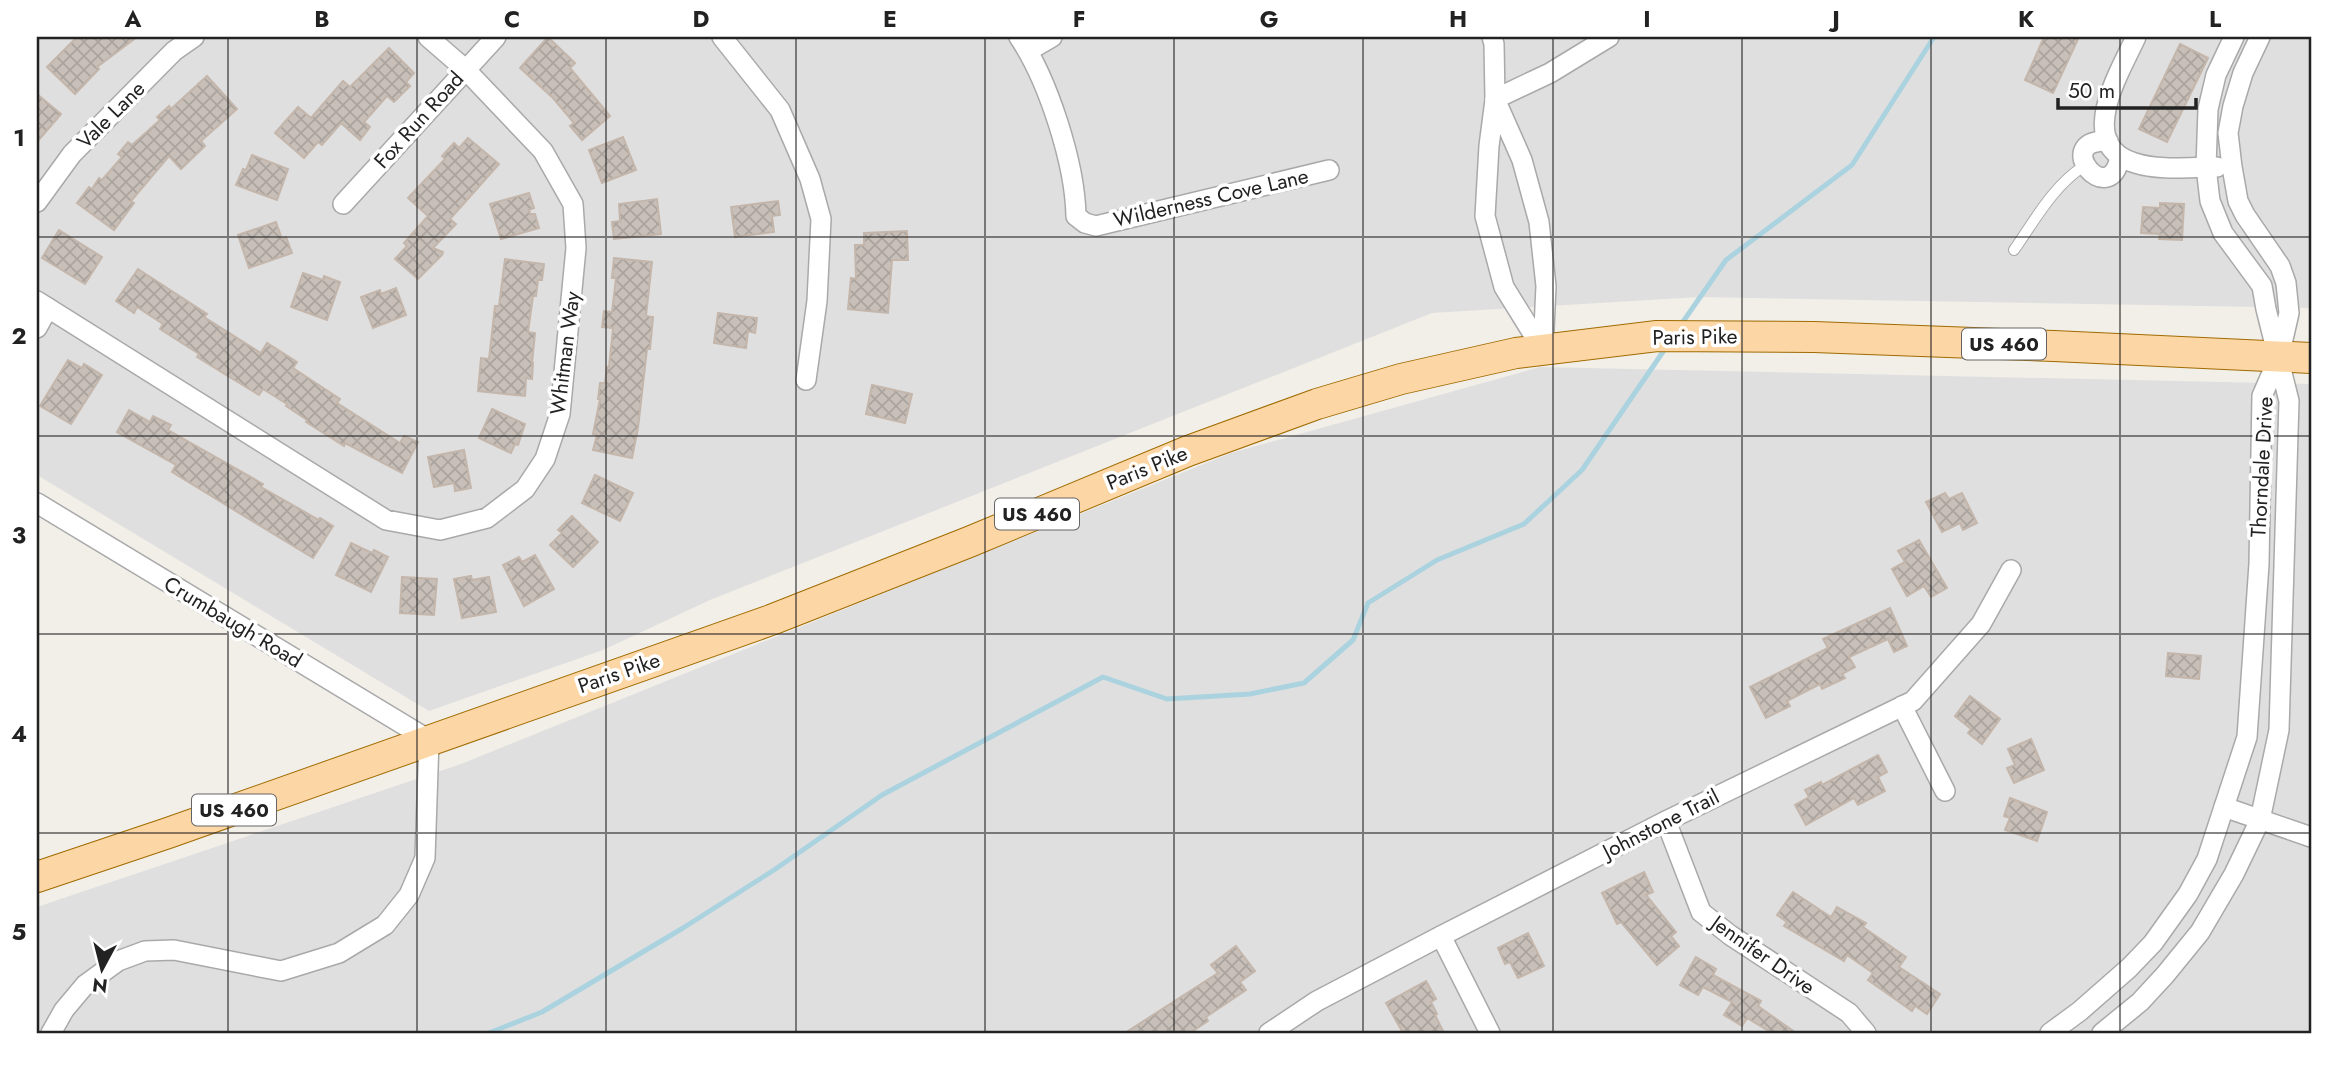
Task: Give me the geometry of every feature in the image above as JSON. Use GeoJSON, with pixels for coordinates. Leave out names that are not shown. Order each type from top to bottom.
{"type":"FeatureCollection","features":[{"type":"Feature","properties":{"kind":"main road","name":"Paris Pike"},"geometry":{"type":"LineString","coordinates":[[37,877],[168,834],[771,620],[1188,451],[1317,404],[1401,379],[1517,353],[1657,336],[1697,335],[2041,345],[2311,358]]}},
{"type":"Feature","properties":{"kind":"street","name":"Vale Lane"},"geometry":{"type":"LineString","coordinates":[[37,202],[72,155],[174,51],[194,37]]}},
{"type":"Feature","properties":{"kind":"street","name":"Whitman Way"},"geometry":{"type":"LineString","coordinates":[[43,304],[386,520],[440,530],[487,518],[525,489],[545,459],[560,414],[576,248],[573,204],[543,151],[465,69],[428,37]]}},
{"type":"Feature","properties":{"kind":"street","name":"Fox Run Road"},"geometry":{"type":"LineString","coordinates":[[343,204],[496,37]]}},
{"type":"Feature","properties":{"kind":"street"},"geometry":{"type":"LineString","coordinates":[[722,37],[780,110],[810,179],[821,219],[817,301],[806,380]]}},
{"type":"Feature","properties":{"kind":"street"},"geometry":{"type":"LineString","coordinates":[[1023,44],[1052,37]]}},
{"type":"Feature","properties":{"kind":"street"},"geometry":{"type":"LineString","coordinates":[[1492,37],[1495,99],[1485,216],[1504,288],[1543,350]]}},
{"type":"Feature","properties":{"kind":"street"},"geometry":{"type":"LineString","coordinates":[[1495,99],[1550,74],[1609,37]]}},
{"type":"Feature","properties":{"kind":"street"},"geometry":{"type":"LineString","coordinates":[[2136,37],[2106,104],[2104,129],[2114,149],[2118,167],[2111,175],[2100,177],[2090,174],[2084,166],[2083,155],[2088,146],[2097,141],[2114,149],[2133,163],[2160,167],[2231,167]]}},
{"type":"Feature","properties":{"kind":"street"},"geometry":{"type":"LineString","coordinates":[[2234,37],[2216,75],[2207,109],[2206,167],[2210,201],[2223,233],[2262,286],[2279,357]]}},
{"type":"Feature","properties":{"kind":"street"},"geometry":{"type":"LineString","coordinates":[[2260,37],[2242,73],[2228,133],[2238,201],[2258,236],[2280,266],[2286,283],[2289,313],[2279,357]]}},
{"type":"Feature","properties":{"kind":"street","name":"Wilderness Cove Lane"},"geometry":{"type":"LineString","coordinates":[[1023,44],[1061,129],[1076,202],[1076,216],[1085,223],[1096,226],[1329,170]]}},
{"type":"Feature","properties":{"kind":"street"},"geometry":{"type":"LineString","coordinates":[[1495,99],[1522,160],[1539,222],[1546,286],[1543,350]]}},
{"type":"Feature","properties":{"kind":"street"},"geometry":{"type":"LineString","coordinates":[[37,328],[43,304]]}},
{"type":"Feature","properties":{"kind":"street","name":"Thorndale Drive"},"geometry":{"type":"LineString","coordinates":[[2050,1033],[2118,978],[2153,943],[2188,894],[2207,859],[2247,737],[2259,564],[2262,396],[2279,357]]}},
{"type":"Feature","properties":{"kind":"street","name":"Thorndale Drive"},"geometry":{"type":"LineString","coordinates":[[2102,1033],[2140,1002],[2200,932],[2234,874],[2260,820],[2278,730],[2289,448],[2289,401],[2279,357]]}},
{"type":"Feature","properties":{"kind":"street","name":"Crumbaugh Road"},"geometry":{"type":"LineString","coordinates":[[37,503],[429,740]]}},
{"type":"Feature","properties":{"kind":"street","name":"Johnstone Trail"},"geometry":{"type":"LineString","coordinates":[[1269,1033],[1317,1001],[1441,936],[1666,821],[1913,701],[1981,624],[2011,570]]}},
{"type":"Feature","properties":{"kind":"street"},"geometry":{"type":"LineString","coordinates":[[1902,706],[1945,791]]}},
{"type":"Feature","properties":{"kind":"street"},"geometry":{"type":"LineString","coordinates":[[51,1033],[64,1010],[85,985],[118,961],[145,951],[174,950],[281,971],[340,953],[385,925],[409,895],[425,858],[429,740]]}},
{"type":"Feature","properties":{"kind":"street"},"geometry":{"type":"LineString","coordinates":[[2224,807],[2311,837]]}},
{"type":"Feature","properties":{"kind":"street","name":"Jennifer Drive"},"geometry":{"type":"LineString","coordinates":[[1666,821],[1701,912],[1730,935],[1849,1013],[1866,1033]]}},
{"type":"Feature","properties":{"kind":"street"},"geometry":{"type":"LineString","coordinates":[[1441,936],[1490,1033]]}},
{"type":"Feature","properties":{"kind":"street"},"geometry":{"type":"LineString","coordinates":[[2118,978],[2140,1002]]}},
{"type":"Feature","properties":{"kind":"lane"},"geometry":{"type":"LineString","coordinates":[[2014,250],[2055,191],[2068,176],[2084,166]]}},
{"type":"Feature","properties":{"kind":"shaded area"},"geometry":{"type":"Polygon","coordinates":[[[37,37],[2311,37],[2311,308],[1699,297],[1432,313],[710,600],[603,650],[429,711],[37,475],[37,37]]]}},
{"type":"Feature","properties":{"kind":"shaded area"},"geometry":{"type":"Polygon","coordinates":[[[1540,367],[2311,384],[2311,1033],[37,1033],[37,907],[461,764],[1231,453],[1540,367]]]}},
{"type":"Feature","properties":{"kind":"building"},"geometry":{"type":"Polygon","coordinates":[[[77,37],[137,37],[97,67],[99,69],[75,94],[47,67],[77,37]]]}},
{"type":"Feature","properties":{"kind":"building"},"geometry":{"type":"Polygon","coordinates":[[[548,37],[575,63],[570,68],[610,116],[582,140],[570,126],[574,123],[553,98],[520,68],[548,37]]]}},
{"type":"Feature","properties":{"kind":"building"},"geometry":{"type":"Polygon","coordinates":[[[2044,37],[2079,37],[2053,93],[2025,80],[2044,37]]]}},
{"type":"Feature","properties":{"kind":"building"},"geometry":{"type":"Polygon","coordinates":[[[2180,44],[2208,58],[2167,142],[2139,129],[2180,44]]]}},
{"type":"Feature","properties":{"kind":"building"},"geometry":{"type":"Polygon","coordinates":[[[389,48],[414,73],[406,82],[410,86],[394,102],[387,96],[364,122],[370,127],[360,140],[341,123],[322,145],[318,142],[304,158],[275,133],[298,107],[311,118],[343,81],[350,87],[389,48]]]}},
{"type":"Feature","properties":{"kind":"building"},"geometry":{"type":"Polygon","coordinates":[[[207,76],[237,109],[201,141],[205,146],[181,169],[169,156],[131,201],[134,203],[114,230],[77,203],[89,187],[92,189],[99,178],[102,180],[122,157],[118,154],[128,142],[132,145],[160,120],[157,117],[169,106],[171,109],[207,76]]]}},
{"type":"Feature","properties":{"kind":"building"},"geometry":{"type":"Polygon","coordinates":[[[37,94],[61,114],[37,142],[37,94]]]}},
{"type":"Feature","properties":{"kind":"building"},"geometry":{"type":"Polygon","coordinates":[[[623,137],[636,170],[602,183],[589,150],[623,137]]]}},
{"type":"Feature","properties":{"kind":"building"},"geometry":{"type":"Polygon","coordinates":[[[468,138],[499,164],[450,219],[456,224],[433,248],[443,252],[442,255],[418,279],[395,259],[407,246],[404,243],[428,216],[408,198],[445,159],[442,156],[454,143],[459,148],[468,138]]]}},
{"type":"Feature","properties":{"kind":"building"},"geometry":{"type":"Polygon","coordinates":[[[252,155],[288,169],[277,200],[236,185],[252,155]]]}},
{"type":"Feature","properties":{"kind":"building"},"geometry":{"type":"Polygon","coordinates":[[[529,193],[534,208],[529,210],[530,214],[535,214],[539,228],[501,239],[490,204],[529,193]]]}},
{"type":"Feature","properties":{"kind":"building"},"geometry":{"type":"Polygon","coordinates":[[[657,199],[661,234],[614,239],[612,222],[620,221],[619,204],[657,199]]]}},
{"type":"Feature","properties":{"kind":"building"},"geometry":{"type":"Polygon","coordinates":[[[778,201],[780,215],[772,216],[774,232],[735,237],[731,207],[778,201]]]}},
{"type":"Feature","properties":{"kind":"building"},"geometry":{"type":"Polygon","coordinates":[[[2160,203],[2184,204],[2182,240],[2159,239],[2160,234],[2141,233],[2143,207],[2160,208],[2160,203]]]}},
{"type":"Feature","properties":{"kind":"building"},"geometry":{"type":"Polygon","coordinates":[[[276,222],[282,239],[286,237],[292,253],[249,268],[238,235],[276,222]]]}},
{"type":"Feature","properties":{"kind":"building"},"geometry":{"type":"Polygon","coordinates":[[[59,230],[102,257],[85,284],[42,258],[59,230]]]}},
{"type":"Feature","properties":{"kind":"building"},"geometry":{"type":"Polygon","coordinates":[[[907,231],[908,260],[892,260],[888,313],[848,309],[851,278],[856,279],[855,245],[864,245],[864,233],[907,231]]]}},
{"type":"Feature","properties":{"kind":"building"},"geometry":{"type":"Polygon","coordinates":[[[614,258],[652,262],[646,316],[653,317],[650,349],[647,349],[632,458],[593,450],[597,435],[593,434],[600,399],[600,383],[605,383],[609,367],[613,328],[602,327],[604,311],[612,312],[616,278],[612,278],[614,258]]]}},
{"type":"Feature","properties":{"kind":"building"},"geometry":{"type":"Polygon","coordinates":[[[505,259],[544,264],[542,280],[538,280],[536,296],[533,296],[528,332],[535,333],[532,379],[526,378],[525,396],[478,391],[481,358],[489,359],[495,306],[499,306],[505,259]]]}},
{"type":"Feature","properties":{"kind":"building"},"geometry":{"type":"Polygon","coordinates":[[[138,269],[207,314],[204,317],[261,353],[267,343],[297,362],[293,368],[340,399],[337,403],[400,443],[404,436],[418,442],[402,473],[345,443],[344,446],[306,422],[307,420],[286,406],[287,404],[263,389],[259,395],[197,357],[199,354],[160,329],[163,324],[137,307],[134,313],[116,301],[138,269]]]}},
{"type":"Feature","properties":{"kind":"building"},"geometry":{"type":"Polygon","coordinates":[[[303,273],[340,282],[327,320],[291,307],[303,273]]]}},
{"type":"Feature","properties":{"kind":"building"},"geometry":{"type":"Polygon","coordinates":[[[396,288],[406,315],[373,328],[361,297],[396,288]]]}},
{"type":"Feature","properties":{"kind":"building"},"geometry":{"type":"Polygon","coordinates":[[[718,313],[757,318],[755,333],[748,331],[746,348],[714,343],[718,313]]]}},
{"type":"Feature","properties":{"kind":"building"},"geometry":{"type":"Polygon","coordinates":[[[68,360],[82,368],[84,364],[102,375],[71,424],[40,406],[68,360]]]}},
{"type":"Feature","properties":{"kind":"building"},"geometry":{"type":"Polygon","coordinates":[[[872,385],[912,394],[905,423],[866,414],[872,385]]]}},
{"type":"Feature","properties":{"kind":"building"},"geometry":{"type":"Polygon","coordinates":[[[492,409],[525,424],[518,445],[515,444],[511,453],[479,438],[492,409]]]}},
{"type":"Feature","properties":{"kind":"building"},"geometry":{"type":"Polygon","coordinates":[[[129,410],[150,422],[153,416],[171,425],[168,430],[263,484],[261,487],[333,526],[313,558],[172,472],[176,465],[117,432],[129,410]]]}},
{"type":"Feature","properties":{"kind":"building"},"geometry":{"type":"Polygon","coordinates":[[[464,450],[471,488],[455,491],[454,483],[434,487],[428,457],[464,450]]]}},
{"type":"Feature","properties":{"kind":"building"},"geometry":{"type":"Polygon","coordinates":[[[595,475],[633,493],[620,521],[582,503],[595,475]]]}},
{"type":"Feature","properties":{"kind":"building"},"geometry":{"type":"Polygon","coordinates":[[[1945,493],[1949,499],[1962,493],[1977,523],[1963,530],[1960,523],[1942,532],[1926,502],[1945,493]]]}},
{"type":"Feature","properties":{"kind":"building"},"geometry":{"type":"Polygon","coordinates":[[[572,516],[598,542],[573,567],[550,545],[562,533],[558,530],[572,516]]]}},
{"type":"Feature","properties":{"kind":"building"},"geometry":{"type":"Polygon","coordinates":[[[1919,540],[1947,588],[1931,597],[1924,586],[1907,596],[1892,569],[1905,562],[1898,551],[1919,540]]]}},
{"type":"Feature","properties":{"kind":"building"},"geometry":{"type":"Polygon","coordinates":[[[351,543],[388,557],[371,592],[336,575],[351,543]]]}},
{"type":"Feature","properties":{"kind":"building"},"geometry":{"type":"Polygon","coordinates":[[[535,555],[554,589],[524,606],[503,565],[519,557],[522,562],[535,555]]]}},
{"type":"Feature","properties":{"kind":"building"},"geometry":{"type":"Polygon","coordinates":[[[471,576],[472,580],[489,577],[496,612],[462,618],[454,579],[471,576]]]}},
{"type":"Feature","properties":{"kind":"building"},"geometry":{"type":"Polygon","coordinates":[[[402,577],[437,579],[434,615],[400,613],[402,577]]]}},
{"type":"Feature","properties":{"kind":"building"},"geometry":{"type":"Polygon","coordinates":[[[1890,608],[1907,646],[1894,652],[1888,639],[1849,657],[1855,667],[1842,674],[1845,678],[1822,689],[1820,684],[1787,701],[1790,706],[1766,718],[1750,687],[1828,648],[1823,639],[1890,608]]]}},
{"type":"Feature","properties":{"kind":"building"},"geometry":{"type":"Polygon","coordinates":[[[2168,653],[2201,656],[2199,679],[2166,676],[2168,653]]]}},
{"type":"Feature","properties":{"kind":"building"},"geometry":{"type":"Polygon","coordinates":[[[1970,696],[2000,719],[1982,744],[1968,733],[1971,729],[1955,716],[1970,696]]]}},
{"type":"Feature","properties":{"kind":"building"},"geometry":{"type":"Polygon","coordinates":[[[2031,739],[2044,770],[2014,783],[2007,768],[2015,765],[2008,749],[2031,739]]]}},
{"type":"Feature","properties":{"kind":"building"},"geometry":{"type":"Polygon","coordinates":[[[1878,755],[1887,772],[1878,777],[1885,791],[1858,805],[1854,798],[1806,825],[1795,805],[1809,797],[1805,790],[1821,782],[1822,785],[1878,755]]]}},
{"type":"Feature","properties":{"kind":"building"},"geometry":{"type":"Polygon","coordinates":[[[2010,798],[2047,812],[2037,841],[2005,830],[2010,818],[2004,816],[2010,798]]]}},
{"type":"Feature","properties":{"kind":"building"},"geometry":{"type":"Polygon","coordinates":[[[1644,872],[1653,892],[1646,895],[1676,932],[1671,936],[1679,946],[1657,965],[1621,922],[1617,924],[1602,893],[1644,872]]]}},
{"type":"Feature","properties":{"kind":"building"},"geometry":{"type":"Polygon","coordinates":[[[1793,892],[1831,917],[1837,907],[1866,923],[1863,927],[1906,957],[1899,967],[1940,994],[1927,1014],[1915,1006],[1912,1011],[1868,980],[1873,973],[1847,955],[1844,961],[1784,926],[1787,922],[1777,915],[1793,892]]]}},
{"type":"Feature","properties":{"kind":"building"},"geometry":{"type":"Polygon","coordinates":[[[1528,933],[1544,966],[1518,978],[1510,962],[1505,964],[1498,948],[1528,933]]]}},
{"type":"Feature","properties":{"kind":"building"},"geometry":{"type":"Polygon","coordinates":[[[1236,946],[1255,971],[1240,982],[1246,990],[1206,1017],[1208,1021],[1190,1033],[1125,1033],[1218,973],[1211,965],[1236,946]]]}},
{"type":"Feature","properties":{"kind":"building"},"geometry":{"type":"Polygon","coordinates":[[[1696,957],[1716,969],[1713,975],[1761,1001],[1758,1006],[1793,1031],[1772,1033],[1747,1018],[1742,1026],[1724,1015],[1732,1002],[1703,987],[1698,995],[1680,985],[1696,957]]]}},
{"type":"Feature","properties":{"kind":"building"},"geometry":{"type":"Polygon","coordinates":[[[1426,981],[1436,999],[1431,1002],[1444,1033],[1403,1033],[1386,1003],[1426,981]]]}},
{"type":"Feature","properties":{"kind":"waterway"},"geometry":{"type":"LineString","coordinates":[[1680,326],[1726,260],[1852,165],[1934,37]]}},
{"type":"Feature","properties":{"kind":"waterway"},"geometry":{"type":"LineString","coordinates":[[489,1033],[542,1012],[683,928],[774,870],[882,795],[1103,677],[1167,699],[1250,694],[1304,683],[1353,640],[1368,603],[1437,560],[1524,524],[1582,470],[1667,346]]}}]}
